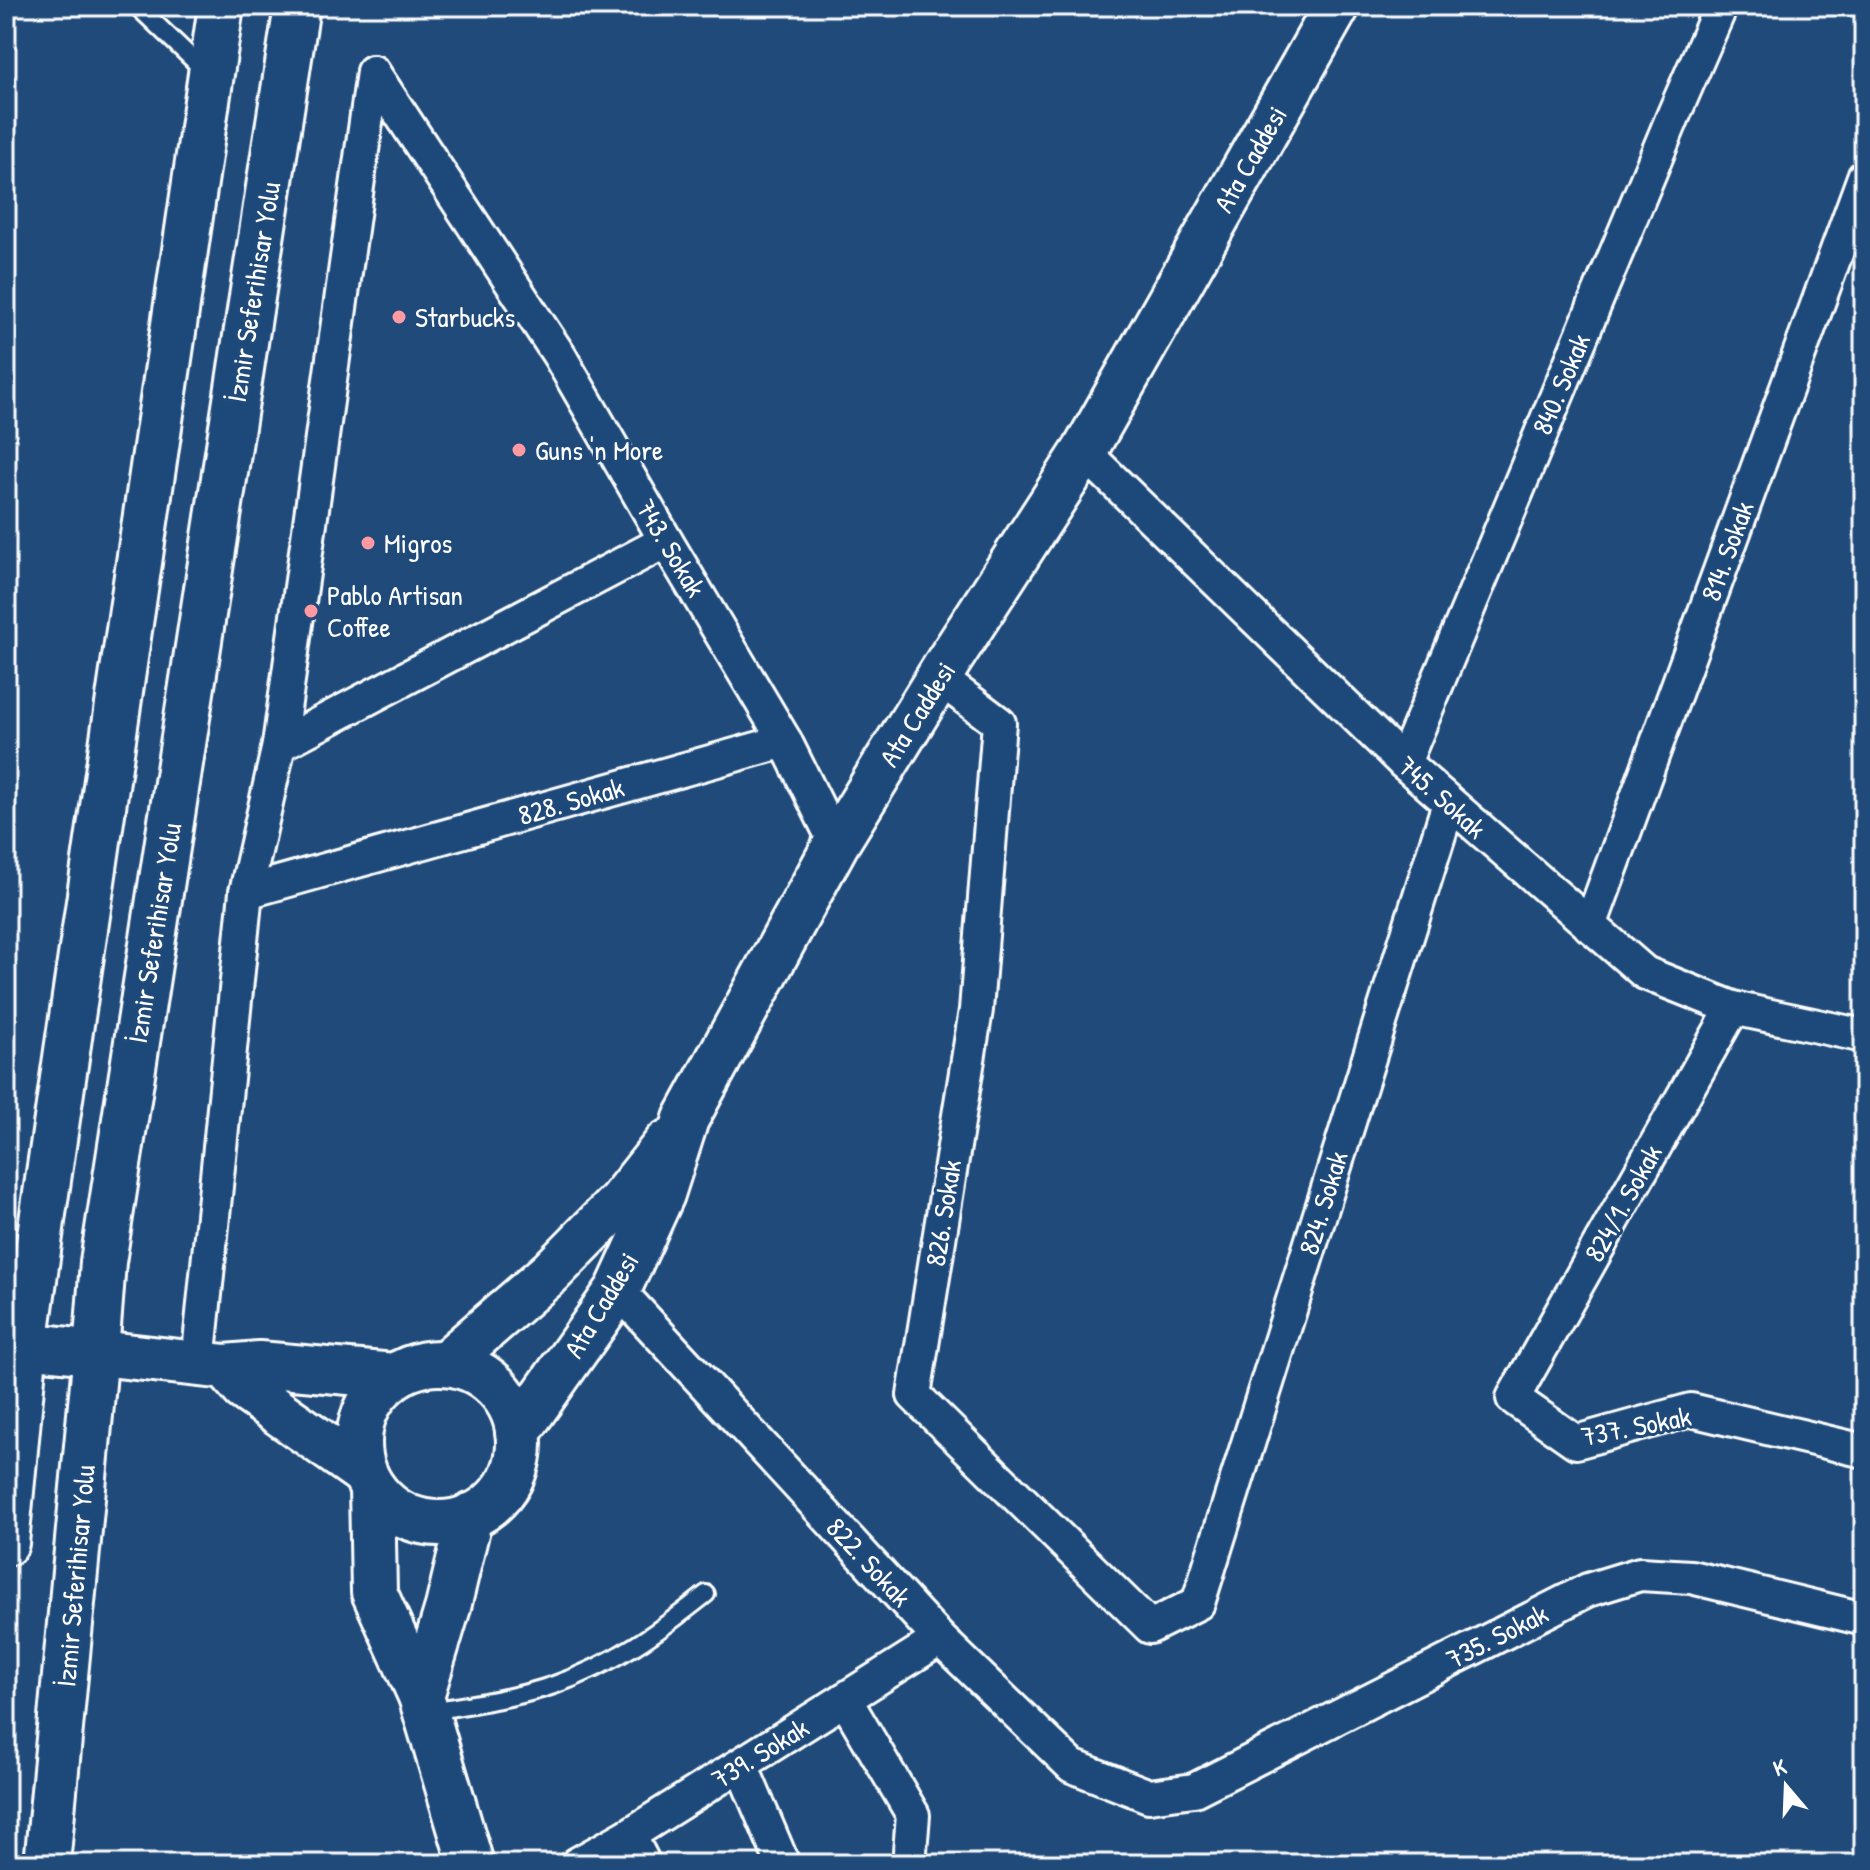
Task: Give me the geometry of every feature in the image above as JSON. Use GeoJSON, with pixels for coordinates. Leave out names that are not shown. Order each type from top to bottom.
{"type":"FeatureCollection","features":[{"type":"Feature","properties":{"kind":"main road"},"geometry":{"type":"LineString","coordinates":[[6,1543],[25,1345],[221,6]]}},
{"type":"Feature","properties":{"kind":"main road","name":"İzmir Seferihisar Yolu"},"geometry":{"type":"LineString","coordinates":[[47,1864],[103,1262],[297,6]]}},
{"type":"Feature","properties":{"kind":"main road","name":"Ata Caddesi"},"geometry":{"type":"LineString","coordinates":[[518,1432],[618,1290],[662,1194],[686,1119],[836,844],[1084,452],[1337,6]]}},
{"type":"Feature","properties":{"kind":"main road"},"geometry":{"type":"LineString","coordinates":[[446,1363],[550,1273],[620,1202],[686,1119]]}},
{"type":"Feature","properties":{"kind":"main road"},"geometry":{"type":"LineString","coordinates":[[25,1345],[212,1365],[259,1364],[394,1376]]}},
{"type":"Feature","properties":{"kind":"main road"},"geometry":{"type":"LineString","coordinates":[[212,1365],[368,1480],[396,1511],[420,1521],[446,1523],[470,1516],[493,1502],[509,1482],[518,1457],[518,1432],[511,1407],[495,1385],[472,1370],[446,1363],[419,1364],[394,1376],[375,1394],[362,1418],[358,1445],[368,1480],[374,1592],[423,1704],[471,1864]]}},
{"type":"Feature","properties":{"kind":"main road"},"geometry":{"type":"LineString","coordinates":[[423,1704],[470,1516]]}},
{"type":"Feature","properties":{"kind":"street","name":"840. Sokak"},"geometry":{"type":"LineString","coordinates":[[1404,763],[1721,6]]}},
{"type":"Feature","properties":{"kind":"street","name":"743. Sokak"},"geometry":{"type":"LineString","coordinates":[[279,745],[373,72],[559,355],[785,741]]}},
{"type":"Feature","properties":{"kind":"street","name":"814. Sokak"},"geometry":{"type":"LineString","coordinates":[[1590,926],[1863,182]]}},
{"type":"Feature","properties":{"kind":"street","name":"745. Sokak"},"geometry":{"type":"LineString","coordinates":[[1084,452],[1404,763],[1645,973],[1733,1008],[1864,1036]]}},
{"type":"Feature","properties":{"kind":"street"},"geometry":{"type":"LineString","coordinates":[[212,1365],[246,892],[279,745],[666,541]]}},
{"type":"Feature","properties":{"kind":"street","name":"826. Sokak"},"geometry":{"type":"LineString","coordinates":[[939,678],[999,723],[976,1010],[914,1395],[1150,1627],[1198,1603]]}},
{"type":"Feature","properties":{"kind":"street"},"geometry":{"type":"LineString","coordinates":[[785,741],[836,844]]}},
{"type":"Feature","properties":{"kind":"street","name":"828. Sokak"},"geometry":{"type":"LineString","coordinates":[[246,892],[785,741]]}},
{"type":"Feature","properties":{"kind":"street","name":"824. Sokak"},"geometry":{"type":"LineString","coordinates":[[1198,1603],[1449,803]]}},
{"type":"Feature","properties":{"kind":"street","name":"824/1. Sokak"},"geometry":{"type":"LineString","coordinates":[[1513,1398],[1733,1008]]}},
{"type":"Feature","properties":{"kind":"street","name":"822. Sokak"},"geometry":{"type":"LineString","coordinates":[[618,1290],[940,1639],[1072,1766],[1149,1796]]}},
{"type":"Feature","properties":{"kind":"street","name":"737. Sokak"},"geometry":{"type":"LineString","coordinates":[[1513,1398],[1576,1442],[1691,1410],[1864,1451]]}},
{"type":"Feature","properties":{"kind":"street","name":"735. Sokak"},"geometry":{"type":"LineString","coordinates":[[1149,1796],[1194,1790],[1588,1590],[1640,1574],[1691,1577],[1864,1619]]}},
{"type":"Feature","properties":{"kind":"street","name":"739. Sokak"},"geometry":{"type":"LineString","coordinates":[[577,1864],[629,1835],[940,1639]]}},
{"type":"Feature","properties":{"kind":"street"},"geometry":{"type":"LineString","coordinates":[[845,1699],[913,1815],[909,1864]]}},
{"type":"Feature","properties":{"kind":"street"},"geometry":{"type":"LineString","coordinates":[[741,1765],[783,1864]]}},
{"type":"Feature","properties":{"kind":"street"},"geometry":{"type":"LineString","coordinates":[[629,1835],[644,1864]]}},
{"type":"Feature","properties":{"kind":"lane"},"geometry":{"type":"LineString","coordinates":[[137,6],[211,76]]}},
{"type":"Feature","properties":{"kind":"lane"},"geometry":{"type":"LineString","coordinates":[[423,1704],[511,1696],[551,1686],[590,1671],[657,1632],[706,1594]]}},
{"type":"Feature","properties":{"kind":"place","name":"Starbucks"},"geometry":{"type":"Point","coordinates":[399,317]}},
{"type":"Feature","properties":{"kind":"place","name":"Guns 'n More"},"geometry":{"type":"Point","coordinates":[519,450]}},
{"type":"Feature","properties":{"kind":"place","name":"Migros"},"geometry":{"type":"Point","coordinates":[368,543]}},
{"type":"Feature","properties":{"kind":"place","name":"Pablo Artisan Coffee"},"geometry":{"type":"Point","coordinates":[311,611]}}]}
